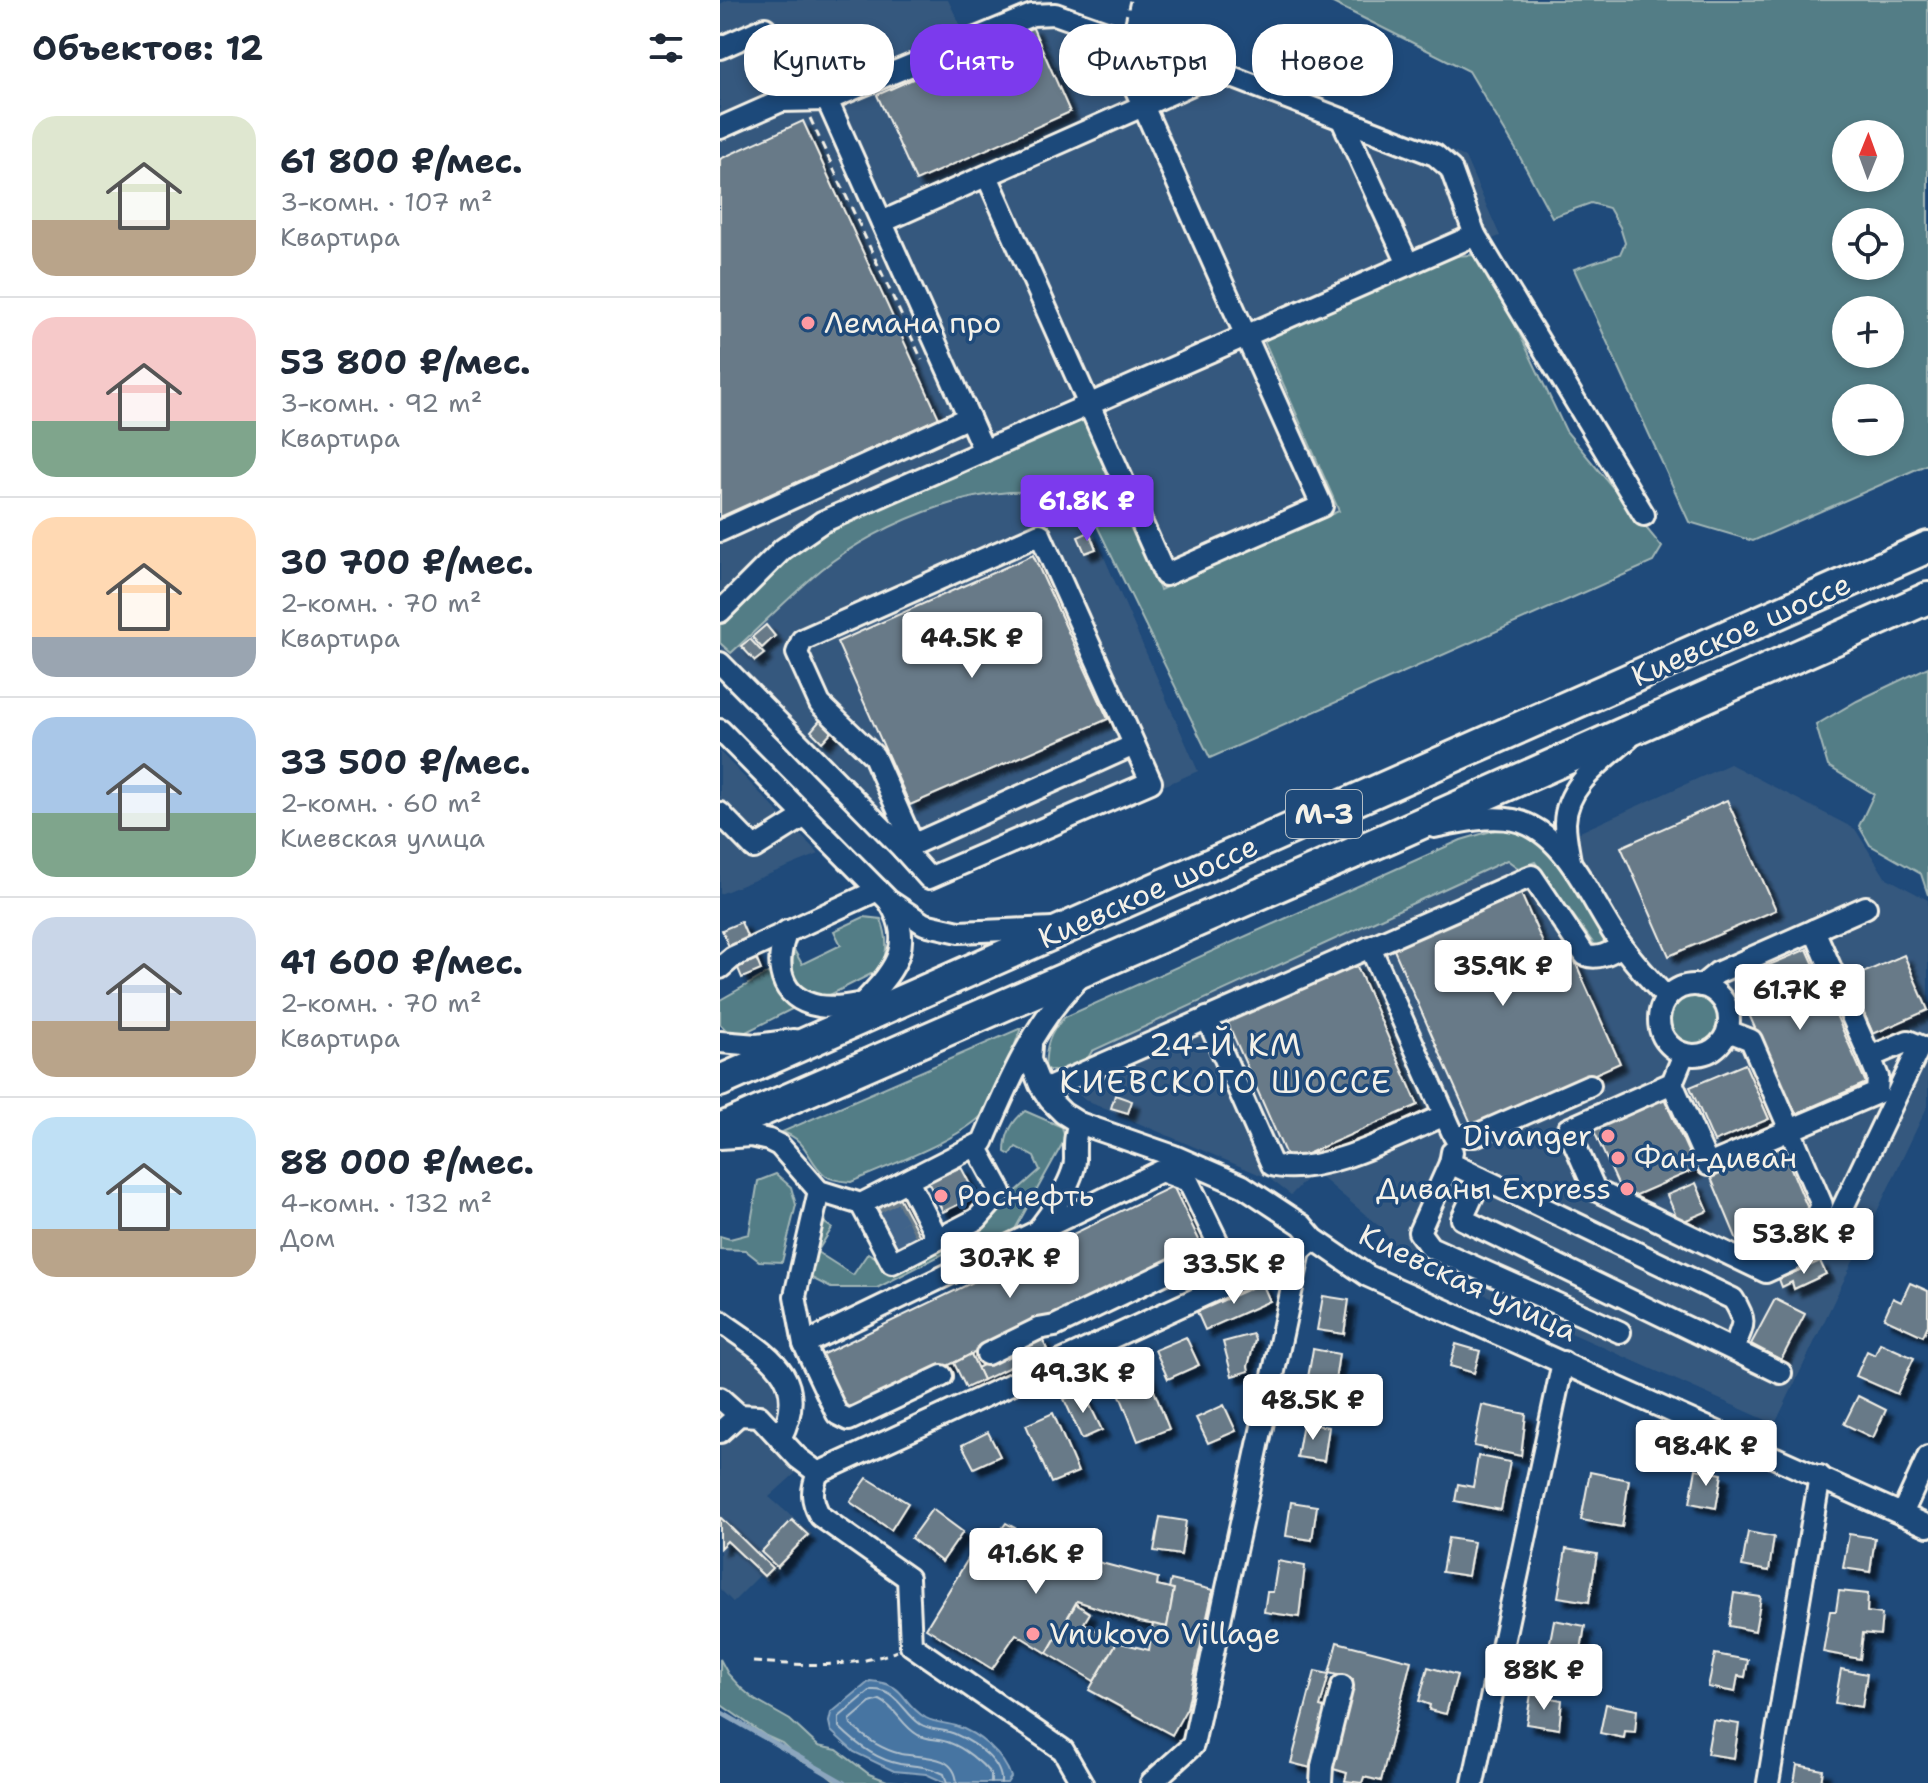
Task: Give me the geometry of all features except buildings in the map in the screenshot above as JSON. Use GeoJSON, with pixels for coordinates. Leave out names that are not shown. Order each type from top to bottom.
{"type":"FeatureCollection","features":[{"type":"Feature","properties":{"kind":"highway","name":"Киевское шоссе"},"geometry":{"type":"LineString","coordinates":[[720,1081],[1928,547]]}},
{"type":"Feature","properties":{"kind":"highway","name":"Киевское шоссе"},"geometry":{"type":"LineString","coordinates":[[720,1129],[1928,598]]}},
{"type":"Feature","properties":{"kind":"street"},"geometry":{"type":"LineString","coordinates":[[720,128],[781,101],[829,104],[1032,15],[1055,14],[1083,24]]}},
{"type":"Feature","properties":{"kind":"street"},"geometry":{"type":"LineString","coordinates":[[720,48],[765,28],[787,77],[781,101]]}},
{"type":"Feature","properties":{"kind":"street"},"geometry":{"type":"LineString","coordinates":[[1236,79],[1435,155],[1451,169],[1475,235],[1644,515]]}},
{"type":"Feature","properties":{"kind":"street"},"geometry":{"type":"LineString","coordinates":[[987,176],[1165,575],[1322,506],[1139,96]]}},
{"type":"Feature","properties":{"kind":"street"},"geometry":{"type":"LineString","coordinates":[[882,222],[1165,96]]}},
{"type":"Feature","properties":{"kind":"street"},"geometry":{"type":"LineString","coordinates":[[829,104],[984,451]]}},
{"type":"Feature","properties":{"kind":"street"},"geometry":{"type":"LineString","coordinates":[[1342,120],[1408,264]]}},
{"type":"Feature","properties":{"kind":"street"},"geometry":{"type":"LineString","coordinates":[[720,612],[783,549],[822,522],[1475,235]]}},
{"type":"Feature","properties":{"kind":"street"},"geometry":{"type":"LineString","coordinates":[[720,531],[969,417]]}},
{"type":"Feature","properties":{"kind":"street"},"geometry":{"type":"LineString","coordinates":[[720,663],[908,846],[929,878],[1151,782],[1040,534],[802,640],[797,653],[820,704],[874,756],[908,846]]}},
{"type":"Feature","properties":{"kind":"street"},"geometry":{"type":"LineString","coordinates":[[1570,861],[1566,816],[1576,789],[1647,723]]}},
{"type":"Feature","properties":{"kind":"street"},"geometry":{"type":"LineString","coordinates":[[720,730],[883,895],[924,924],[948,931],[1069,927]]}},
{"type":"Feature","properties":{"kind":"street"},"geometry":{"type":"LineString","coordinates":[[908,846],[1134,745]]}},
{"type":"Feature","properties":{"kind":"street"},"geometry":{"type":"LineString","coordinates":[[720,813],[754,848],[805,816]]}},
{"type":"Feature","properties":{"kind":"street"},"geometry":{"type":"LineString","coordinates":[[1397,834],[1470,821],[1510,819],[1534,827],[1570,861],[1622,946],[1667,998]]}},
{"type":"Feature","properties":{"kind":"street"},"geometry":{"type":"LineString","coordinates":[[1044,1090],[1532,876],[1585,955],[1592,958],[1607,955],[1622,946]]}},
{"type":"Feature","properties":{"kind":"street"},"geometry":{"type":"LineString","coordinates":[[720,968],[733,957],[787,931],[883,895]]}},
{"type":"Feature","properties":{"kind":"street"},"geometry":{"type":"LineString","coordinates":[[720,1042],[757,1045],[828,1034],[863,1003],[893,967],[902,946],[902,930],[883,895]]}},
{"type":"Feature","properties":{"kind":"street"},"geometry":{"type":"LineString","coordinates":[[1701,986],[1717,973],[1866,907]]}},
{"type":"Feature","properties":{"kind":"street"},"geometry":{"type":"LineString","coordinates":[[1672,1083],[1708,1165],[1877,1093],[1878,1077],[1814,930]]}},
{"type":"Feature","properties":{"kind":"street"},"geometry":{"type":"LineString","coordinates":[[787,931],[779,949],[779,968],[786,986],[797,998],[816,1006],[863,1003],[922,992]]}},
{"type":"Feature","properties":{"kind":"street"},"geometry":{"type":"LineString","coordinates":[[1370,947],[1454,1136],[1450,1163],[1419,1232],[1430,1247],[1620,1332]]}},
{"type":"Feature","properties":{"kind":"street"},"geometry":{"type":"LineString","coordinates":[[720,1138],[751,1136],[779,1145],[819,1191],[877,1222],[892,1263],[916,1208],[983,1142],[1016,1065],[1059,1000],[1090,967]]}},
{"type":"Feature","properties":{"kind":"street"},"geometry":{"type":"LineString","coordinates":[[1687,986],[1701,986],[1713,990],[1726,1004],[1730,1022],[1718,1046],[1711,1052],[1693,1056],[1668,1044],[1660,1028],[1661,1010],[1667,998],[1687,986]]}},
{"type":"Feature","properties":{"kind":"street"},"geometry":{"type":"LineString","coordinates":[[1207,1018],[1272,1165],[1289,1169],[1355,1154],[1445,1115]]}},
{"type":"Feature","properties":{"kind":"street"},"geometry":{"type":"LineString","coordinates":[[1728,1031],[1751,1040],[1822,1205],[1806,1240],[1811,1251]]}},
{"type":"Feature","properties":{"kind":"street"},"geometry":{"type":"LineString","coordinates":[[1684,1054],[1672,1083],[1568,1129],[1595,1190],[1766,1272],[1825,1245],[1920,1046],[1908,1041],[1870,1057]]}},
{"type":"Feature","properties":{"kind":"street","name":"Киевская улица"},"geometry":{"type":"LineString","coordinates":[[1031,1045],[1030,1060],[1044,1090],[1063,1113],[1079,1123],[1174,1156],[1243,1186],[1302,1225],[1307,1245],[1368,1276],[1928,1526]]}},
{"type":"Feature","properties":{"kind":"street"},"geometry":{"type":"LineString","coordinates":[[1454,1136],[1474,1136],[1590,1085]]}},
{"type":"Feature","properties":{"kind":"street"},"geometry":{"type":"LineString","coordinates":[[1036,1232],[1048,1219],[1072,1171],[1074,1137],[1079,1123]]}},
{"type":"Feature","properties":{"kind":"street"},"geometry":{"type":"LineString","coordinates":[[877,1222],[916,1208],[977,1219],[1001,1192],[976,1146]]}},
{"type":"Feature","properties":{"kind":"street"},"geometry":{"type":"LineString","coordinates":[[1450,1163],[1733,1299],[1743,1315],[1744,1323],[1733,1349]]}},
{"type":"Feature","properties":{"kind":"street"},"geometry":{"type":"LineString","coordinates":[[804,1344],[1161,1171],[1188,1181],[1220,1247],[1055,1326],[1038,1329],[987,1354]]}},
{"type":"Feature","properties":{"kind":"street"},"geometry":{"type":"LineString","coordinates":[[1481,1178],[1462,1219],[1781,1373]]}},
{"type":"Feature","properties":{"kind":"street"},"geometry":{"type":"LineString","coordinates":[[819,1191],[795,1296],[804,1344],[837,1414],[849,1420],[942,1376]]}},
{"type":"Feature","properties":{"kind":"street"},"geometry":{"type":"LineString","coordinates":[[1082,1783],[1063,1750],[911,1645],[908,1578],[820,1516],[811,1489],[818,1473],[1307,1245]]}},
{"type":"Feature","properties":{"kind":"street"},"geometry":{"type":"LineString","coordinates":[[1151,1783],[1193,1745],[1307,1245]]}},
{"type":"Feature","properties":{"kind":"street"},"geometry":{"type":"LineString","coordinates":[[720,1321],[777,1363],[785,1374],[790,1405],[787,1425],[780,1439]]}},
{"type":"Feature","properties":{"kind":"street"},"geometry":{"type":"LineString","coordinates":[[1473,1783],[1563,1362]]}},
{"type":"Feature","properties":{"kind":"street"},"geometry":{"type":"LineString","coordinates":[[720,1398],[739,1415],[759,1416],[798,1458],[818,1473]]}},
{"type":"Feature","properties":{"kind":"street"},"geometry":{"type":"LineString","coordinates":[[720,1432],[739,1415]]}},
{"type":"Feature","properties":{"kind":"street"},"geometry":{"type":"LineString","coordinates":[[1902,1514],[1928,1457]]}},
{"type":"Feature","properties":{"kind":"street"},"geometry":{"type":"LineString","coordinates":[[1768,1783],[1820,1476]]}},
{"type":"Feature","properties":{"kind":"street"},"geometry":{"type":"LineString","coordinates":[[1321,1783],[1322,1766],[1342,1686]]}},
{"type":"Feature","properties":{"kind":"path"},"geometry":{"type":"LineString","coordinates":[[829,104],[808,119],[923,362]]}},
{"type":"Feature","properties":{"kind":"path"},"geometry":{"type":"LineString","coordinates":[[887,304],[893,300]]}},
{"type":"Feature","properties":{"kind":"path"},"geometry":{"type":"LineString","coordinates":[[904,341],[911,338]]}},
{"type":"Feature","properties":{"kind":"path"},"geometry":{"type":"LineString","coordinates":[[753,1662],[820,1666],[877,1659],[911,1645]]}},
{"type":"Feature","properties":{"kind":"shaded area"},"geometry":{"type":"Polygon","coordinates":[[[728,0],[948,0],[960,24],[910,24],[910,96],[1043,96],[1043,24],[974,24],[1033,0],[1048,0],[1114,24],[1059,24],[1059,96],[1236,96],[1236,68],[1252,74],[1252,96],[1313,96],[1465,157],[1500,236],[1448,256],[1271,357],[1340,510],[1160,591],[1089,432],[1083,495],[1071,500],[1090,525],[1198,771],[927,889],[720,676],[720,4],[728,0]]]}},
{"type":"Feature","properties":{"kind":"shaded area"},"geometry":{"type":"Polygon","coordinates":[[[720,752],[819,854],[720,894],[720,752]]]}},
{"type":"Feature","properties":{"kind":"shaded area"},"geometry":{"type":"Polygon","coordinates":[[[1730,764],[1855,829],[1885,877],[1928,900],[1928,1105],[1775,1424],[1403,1258],[1380,1227],[1314,1171],[1291,1195],[1270,1179],[1091,1103],[1073,1091],[1060,1062],[1507,858],[1514,862],[1730,764]]]}},
{"type":"Feature","properties":{"kind":"shaded area"},"geometry":{"type":"Polygon","coordinates":[[[720,1332],[774,1371],[778,1414],[760,1428],[799,1470],[769,1497],[812,1534],[766,1581],[759,1576],[733,1602],[720,1589],[720,1332]]]}},
{"type":"Feature","properties":{"kind":"green space"},"geometry":{"type":"Polygon","coordinates":[[[1327,0],[1928,0],[1928,464],[1753,541],[1689,522],[1574,269],[1620,254],[1625,243],[1620,227],[1609,208],[1591,203],[1552,217],[1469,71],[1393,33],[1393,24],[1375,24],[1327,0]]]}},
{"type":"Feature","properties":{"kind":"green space"},"geometry":{"type":"Polygon","coordinates":[[[1474,255],[1492,276],[1566,431],[1662,547],[1653,562],[1210,758],[1082,495],[1071,500],[1042,493],[1010,492],[940,506],[874,535],[845,552],[798,590],[731,653],[720,643],[720,623],[786,555],[826,528],[1082,417],[1160,590],[1339,511],[1263,338],[1448,256],[1474,255]]]}},
{"type":"Feature","properties":{"kind":"green space"},"geometry":{"type":"Polygon","coordinates":[[[1928,667],[1928,895],[1921,874],[1870,845],[1859,826],[1874,794],[1828,766],[1816,725],[1857,701],[1928,667]]]}},
{"type":"Feature","properties":{"kind":"green space"},"geometry":{"type":"Polygon","coordinates":[[[1498,829],[1517,830],[1542,846],[1578,894],[1608,946],[1599,948],[1594,944],[1535,862],[1518,868],[1507,860],[1092,1051],[1082,1068],[1066,1074],[1045,1069],[1049,1041],[1065,1017],[1461,840],[1498,829]]]}},
{"type":"Feature","properties":{"kind":"green space"},"geometry":{"type":"Polygon","coordinates":[[[864,917],[881,919],[886,944],[881,969],[822,999],[805,994],[793,976],[794,950],[802,964],[841,945],[834,931],[864,917]]]}},
{"type":"Feature","properties":{"kind":"green space"},"geometry":{"type":"Polygon","coordinates":[[[775,969],[779,990],[792,1009],[746,1032],[728,1032],[720,1024],[720,1000],[775,969]]]}},
{"type":"Feature","properties":{"kind":"green space"},"geometry":{"type":"Polygon","coordinates":[[[1695,996],[1712,1003],[1719,1020],[1712,1037],[1695,1044],[1678,1037],[1671,1020],[1678,1003],[1695,996]]]}},
{"type":"Feature","properties":{"kind":"green space"},"geometry":{"type":"Polygon","coordinates":[[[1021,1028],[988,1108],[963,1130],[904,1160],[851,1182],[835,1180],[820,1170],[798,1140],[782,1132],[1021,1028]]]}},
{"type":"Feature","properties":{"kind":"green space"},"geometry":{"type":"Polygon","coordinates":[[[1025,1111],[1062,1127],[1065,1139],[1014,1231],[972,1251],[958,1242],[951,1250],[877,1288],[831,1288],[800,1272],[824,1212],[826,1224],[832,1228],[817,1252],[853,1275],[868,1253],[895,1269],[967,1235],[1040,1170],[1034,1157],[1016,1147],[1010,1155],[1005,1152],[1010,1129],[1025,1111]]]}},
{"type":"Feature","properties":{"kind":"green space"},"geometry":{"type":"Polygon","coordinates":[[[776,1174],[791,1187],[796,1205],[782,1262],[759,1261],[745,1250],[720,1249],[720,1236],[730,1239],[749,1234],[758,1181],[776,1174]]]}},
{"type":"Feature","properties":{"kind":"green space"},"geometry":{"type":"Polygon","coordinates":[[[720,1659],[741,1688],[790,1720],[818,1746],[837,1750],[869,1774],[887,1781],[912,1783],[837,1783],[818,1768],[801,1761],[782,1743],[766,1736],[720,1704],[720,1659]]]}},
{"type":"Feature","properties":{"kind":"water"},"geometry":{"type":"Polygon","coordinates":[[[870,1681],[891,1686],[926,1718],[964,1729],[981,1739],[1008,1769],[1011,1777],[1007,1783],[946,1783],[926,1774],[894,1771],[854,1752],[831,1731],[831,1713],[870,1681]]]}},
{"type":"Feature","properties":{"kind":"waterway"},"geometry":{"type":"LineString","coordinates":[[720,1712],[844,1783]]}},
{"type":"Feature","properties":{"kind":"tunnel"},"geometry":{"type":"LineString","coordinates":[[885,1222],[906,1210]]}},
{"type":"Feature","properties":{"kind":"tunnel"},"geometry":{"type":"LineString","coordinates":[[894,1239],[916,1228]]}},
{"type":"Feature","properties":{"kind":"place","name":"Лемана про"},"geometry":{"type":"Point","coordinates":[808,323]}},
{"type":"Feature","properties":{"kind":"place","name":"Divanger"},"geometry":{"type":"Point","coordinates":[1608,1136]}},
{"type":"Feature","properties":{"kind":"place","name":"Фан-диван"},"geometry":{"type":"Point","coordinates":[1618,1158]}},
{"type":"Feature","properties":{"kind":"place","name":"Диваны Express"},"geometry":{"type":"Point","coordinates":[1627,1189]}},
{"type":"Feature","properties":{"kind":"place","name":"Роснефть"},"geometry":{"type":"Point","coordinates":[941,1196]}},
{"type":"Feature","properties":{"kind":"place","name":"Vnukovo Village"},"geometry":{"type":"Point","coordinates":[1033,1634]}},
{"type":"Feature","properties":{"kind":"district","name":"24-Й КМ КИЕВСКОГО ШОССЕ"},"geometry":{"type":"Point","coordinates":[1226,1064]}}]}
